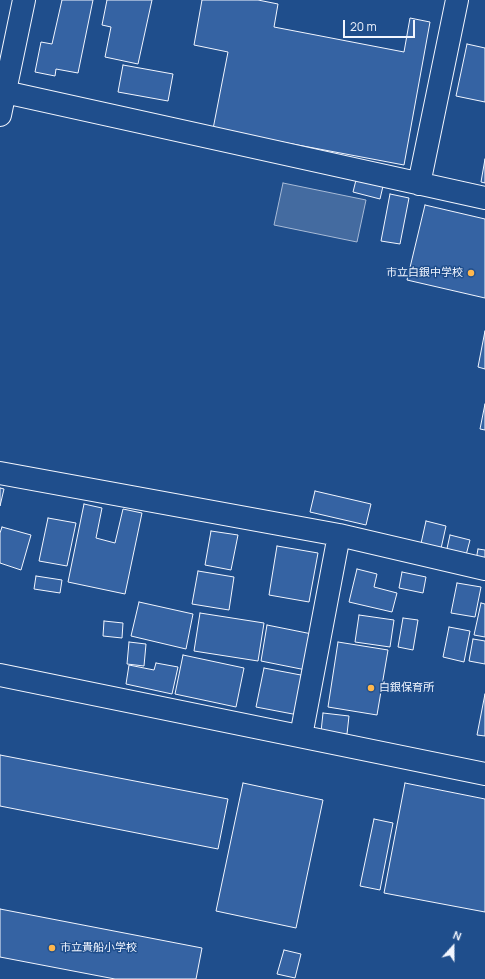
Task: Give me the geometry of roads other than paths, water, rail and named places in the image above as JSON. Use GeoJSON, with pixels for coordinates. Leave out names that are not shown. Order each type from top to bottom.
{"type":"FeatureCollection","features":[{"type":"Feature","properties":{"kind":"street"},"geometry":{"type":"LineString","coordinates":[[0,115],[2,92],[24,0]]}},
{"type":"Feature","properties":{"kind":"street"},"geometry":{"type":"LineString","coordinates":[[420,184],[457,0]]}},
{"type":"Feature","properties":{"kind":"street"},"geometry":{"type":"LineString","coordinates":[[2,92],[485,198]]}},
{"type":"Feature","properties":{"kind":"street"},"geometry":{"type":"LineString","coordinates":[[0,473],[339,535],[485,569]]}},
{"type":"Feature","properties":{"kind":"street"},"geometry":{"type":"LineString","coordinates":[[301,736],[339,535]]}},
{"type":"Feature","properties":{"kind":"street"},"geometry":{"type":"LineString","coordinates":[[0,675],[485,774]]}},
{"type":"Feature","properties":{"kind":"water"},"geometry":{"type":"Polygon","coordinates":[[[283,183],[366,200],[357,242],[274,225],[283,183]]]}},
{"type":"Feature","properties":{"kind":"place","name":"市立白銀中学校"},"geometry":{"type":"Point","coordinates":[471,273]}},
{"type":"Feature","properties":{"kind":"place","name":"白銀保育所"},"geometry":{"type":"Point","coordinates":[371,688]}},
{"type":"Feature","properties":{"kind":"place","name":"市立貴船小学校"},"geometry":{"type":"Point","coordinates":[52,948]}}]}
